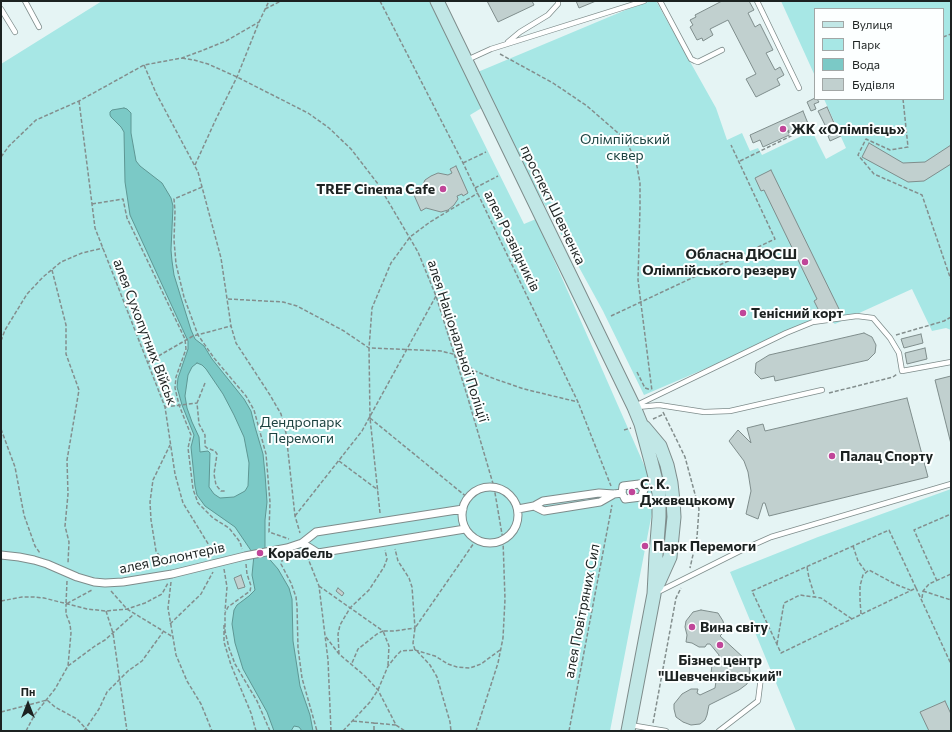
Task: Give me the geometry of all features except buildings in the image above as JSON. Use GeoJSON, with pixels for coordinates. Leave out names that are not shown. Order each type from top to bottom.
{"type":"FeatureCollection","features":[{"type":"Feature","properties":{"kind":"main road","name":"проспект Шевченка"},"geometry":{"type":"LineString","coordinates":[[437,1],[641,424],[659,493],[659,516],[654,594],[629,728]]}},
{"type":"Feature","properties":{"kind":"street"},"geometry":{"type":"LineString","coordinates":[[518,509],[534,506],[543,501],[598,492],[618,494],[625,499],[641,497],[647,489],[639,484],[623,486],[618,494]]}},
{"type":"Feature","properties":{"kind":"street"},"geometry":{"type":"LineString","coordinates":[[494,487],[502,489],[509,494],[515,501],[519,516],[518,524],[504,540],[490,544],[476,540],[470,535],[465,529],[462,516],[463,509],[468,498],[475,491],[494,487]]}},
{"type":"Feature","properties":{"kind":"street","name":"алея Волонтерів"},"geometry":{"type":"LineString","coordinates":[[1,555],[19,557],[48,564],[67,573],[94,582],[105,583],[149,579],[245,556],[287,548],[302,543],[316,532],[463,509]]}},
{"type":"Feature","properties":{"kind":"street"},"geometry":{"type":"LineString","coordinates":[[302,543],[318,552],[465,529]]}},
{"type":"Feature","properties":{"kind":"lane"},"geometry":{"type":"LineString","coordinates":[[25,1],[39,27]]}},
{"type":"Feature","properties":{"kind":"lane"},"geometry":{"type":"LineString","coordinates":[[505,44],[520,32],[548,15],[558,4],[558,1]]}},
{"type":"Feature","properties":{"kind":"lane"},"geometry":{"type":"LineString","coordinates":[[466,60],[505,44],[644,1]]}},
{"type":"Feature","properties":{"kind":"lane"},"geometry":{"type":"LineString","coordinates":[[660,1],[694,61],[698,62],[722,50]]}},
{"type":"Feature","properties":{"kind":"lane"},"geometry":{"type":"LineString","coordinates":[[757,1],[799,88]]}},
{"type":"Feature","properties":{"kind":"lane"},"geometry":{"type":"LineString","coordinates":[[1,9],[15,32]]}},
{"type":"Feature","properties":{"kind":"lane"},"geometry":{"type":"LineString","coordinates":[[634,407],[779,336],[813,322],[858,316],[873,318],[890,338],[899,353],[902,371],[951,362]]}},
{"type":"Feature","properties":{"kind":"lane"},"geometry":{"type":"LineString","coordinates":[[634,407],[659,405],[704,412],[730,411],[822,390]]}},
{"type":"Feature","properties":{"kind":"lane"},"geometry":{"type":"LineString","coordinates":[[654,594],[744,548],[771,537],[951,484]]}},
{"type":"Feature","properties":{"kind":"lane"},"geometry":{"type":"LineString","coordinates":[[719,731],[758,701],[760,677]]}},
{"type":"Feature","properties":{"kind":"lane"},"geometry":{"type":"LineString","coordinates":[[629,728],[666,731]]}},
{"type":"Feature","properties":{"kind":"path"},"geometry":{"type":"LineString","coordinates":[[195,165],[237,77],[269,1]]}},
{"type":"Feature","properties":{"kind":"path"},"geometry":{"type":"LineString","coordinates":[[265,9],[281,1]]}},
{"type":"Feature","properties":{"kind":"path","name":"алея Розвідників"},"geometry":{"type":"LineString","coordinates":[[380,1],[478,193],[578,402],[618,494]]}},
{"type":"Feature","properties":{"kind":"path"},"geometry":{"type":"LineString","coordinates":[[1,157],[9,146],[36,120],[79,101],[144,65],[182,58],[226,41],[259,22]]}},
{"type":"Feature","properties":{"kind":"path"},"geometry":{"type":"LineString","coordinates":[[491,49],[553,83],[587,106],[625,139],[636,161],[640,183],[638,280],[651,390],[655,397]]}},
{"type":"Feature","properties":{"kind":"path","name":"алея Національної Поліції"},"geometry":{"type":"LineString","coordinates":[[182,58],[208,64],[237,77],[308,114],[335,133],[352,149],[378,184],[418,252],[436,296],[467,395],[494,487],[504,540],[505,599],[503,638],[498,663],[476,731]]}},
{"type":"Feature","properties":{"kind":"path"},"geometry":{"type":"LineString","coordinates":[[144,65],[156,93],[198,172],[221,258],[231,326],[236,343],[281,414],[286,433],[295,516],[302,543],[319,586],[326,637],[332,731]]}},
{"type":"Feature","properties":{"kind":"path"},"geometry":{"type":"LineString","coordinates":[[903,100],[908,147],[890,150],[866,139],[858,155],[874,174],[922,195],[951,280]]}},
{"type":"Feature","properties":{"kind":"path","name":"алея Сухопутних Військ"},"geometry":{"type":"LineString","coordinates":[[79,101],[95,228],[165,407],[175,474],[183,504],[226,574],[227,587],[224,619]]}},
{"type":"Feature","properties":{"kind":"path"},"geometry":{"type":"LineString","coordinates":[[740,161],[791,136],[788,130],[791,129]]}},
{"type":"Feature","properties":{"kind":"path"},"geometry":{"type":"LineString","coordinates":[[611,316],[775,239],[731,144]]}},
{"type":"Feature","properties":{"kind":"path"},"geometry":{"type":"LineString","coordinates":[[463,163],[486,152]]}},
{"type":"Feature","properties":{"kind":"path"},"geometry":{"type":"LineString","coordinates":[[475,188],[498,176]]}},
{"type":"Feature","properties":{"kind":"path"},"geometry":{"type":"LineString","coordinates":[[202,187],[174,199],[174,240],[176,264],[184,297],[198,334],[214,358],[246,396],[254,410],[267,461],[270,502],[269,532],[302,543]]}},
{"type":"Feature","properties":{"kind":"path"},"geometry":{"type":"LineString","coordinates":[[468,498],[370,418],[369,348],[372,308],[391,263],[410,237],[430,222],[478,193]]}},
{"type":"Feature","properties":{"kind":"path"},"geometry":{"type":"LineString","coordinates":[[92,204],[123,199],[127,218],[186,339],[186,349],[176,377],[175,388],[191,435],[188,448],[193,489],[198,502],[213,518],[229,528],[240,542],[245,556]]}},
{"type":"Feature","properties":{"kind":"path"},"geometry":{"type":"LineString","coordinates":[[1,341],[5,330],[27,294],[52,270],[61,262],[82,253],[103,248]]}},
{"type":"Feature","properties":{"kind":"path"},"geometry":{"type":"LineString","coordinates":[[52,270],[66,325],[66,354],[79,390],[67,460],[68,494],[65,526],[69,542],[66,614],[70,624],[71,633],[68,666]]}},
{"type":"Feature","properties":{"kind":"path"},"geometry":{"type":"LineString","coordinates":[[295,516],[359,436],[436,296]]}},
{"type":"Feature","properties":{"kind":"path"},"geometry":{"type":"LineString","coordinates":[[228,299],[283,302],[297,306],[344,331],[369,348],[441,351],[453,354],[475,371],[495,379],[524,389],[578,402]]}},
{"type":"Feature","properties":{"kind":"path"},"geometry":{"type":"LineString","coordinates":[[890,338],[944,321],[951,317]]}},
{"type":"Feature","properties":{"kind":"path"},"geometry":{"type":"LineString","coordinates":[[147,362],[193,336],[231,326]]}},
{"type":"Feature","properties":{"kind":"path"},"geometry":{"type":"LineString","coordinates":[[822,390],[828,393],[893,376],[902,371]]}},
{"type":"Feature","properties":{"kind":"path"},"geometry":{"type":"LineString","coordinates":[[637,372],[645,388],[651,390]]}},
{"type":"Feature","properties":{"kind":"path"},"geometry":{"type":"LineString","coordinates":[[205,383],[197,403],[199,424],[206,438],[206,448],[215,451],[217,454],[214,474],[216,485],[221,491],[225,491]]}},
{"type":"Feature","properties":{"kind":"path"},"geometry":{"type":"LineString","coordinates":[[165,407],[197,403]]}},
{"type":"Feature","properties":{"kind":"path"},"geometry":{"type":"LineString","coordinates":[[1,429],[15,467],[24,515],[35,546],[48,564]]}},
{"type":"Feature","properties":{"kind":"path"},"geometry":{"type":"LineString","coordinates":[[170,443],[153,480],[150,502],[151,520],[156,551],[172,574],[168,608],[170,624],[179,662],[187,681],[201,704],[212,731]]}},
{"type":"Feature","properties":{"kind":"path"},"geometry":{"type":"LineString","coordinates":[[339,461],[378,490]]}},
{"type":"Feature","properties":{"kind":"path","name":"алея Повітряних Сил"},"geometry":{"type":"LineString","coordinates":[[569,731],[618,494]]}},
{"type":"Feature","properties":{"kind":"path"},"geometry":{"type":"LineString","coordinates":[[937,581],[914,530],[951,514]]}},
{"type":"Feature","properties":{"kind":"path"},"geometry":{"type":"LineString","coordinates":[[916,588],[781,653],[752,591],[889,530],[922,599],[951,664]]}},
{"type":"Feature","properties":{"kind":"path"},"geometry":{"type":"LineString","coordinates":[[393,540],[398,561],[409,578],[412,587],[415,628],[413,643],[415,650],[430,664],[437,677],[450,722],[451,731]]}},
{"type":"Feature","properties":{"kind":"path"},"geometry":{"type":"LineString","coordinates":[[352,664],[358,649],[377,634],[383,631],[415,628],[476,540]]}},
{"type":"Feature","properties":{"kind":"path"},"geometry":{"type":"LineString","coordinates":[[853,546],[858,561],[866,572]]}},
{"type":"Feature","properties":{"kind":"path"},"geometry":{"type":"LineString","coordinates":[[287,548],[281,564],[296,597],[298,648],[302,678],[317,731]]}},
{"type":"Feature","properties":{"kind":"path"},"geometry":{"type":"LineString","coordinates":[[170,624],[201,594],[219,562]]}},
{"type":"Feature","properties":{"kind":"path"},"geometry":{"type":"LineString","coordinates":[[807,567],[815,597]]}},
{"type":"Feature","properties":{"kind":"path"},"geometry":{"type":"LineString","coordinates":[[225,613],[228,607],[250,590],[251,586],[247,569]]}},
{"type":"Feature","properties":{"kind":"path"},"geometry":{"type":"LineString","coordinates":[[861,614],[860,586],[863,575],[869,570],[895,584],[912,590]]}},
{"type":"Feature","properties":{"kind":"path"},"geometry":{"type":"LineString","coordinates":[[1,601],[22,597],[34,597],[44,598],[87,609],[106,611],[127,609],[145,603],[162,594],[172,574]]}},
{"type":"Feature","properties":{"kind":"path"},"geometry":{"type":"LineString","coordinates":[[922,599],[923,592],[929,584],[951,574]]}},
{"type":"Feature","properties":{"kind":"path"},"geometry":{"type":"LineString","coordinates":[[66,604],[105,583],[127,609],[173,637]]}},
{"type":"Feature","properties":{"kind":"path"},"geometry":{"type":"LineString","coordinates":[[319,586],[383,631],[389,646],[388,666]]}},
{"type":"Feature","properties":{"kind":"path"},"geometry":{"type":"LineString","coordinates":[[923,592],[951,600]]}},
{"type":"Feature","properties":{"kind":"path"},"geometry":{"type":"LineString","coordinates":[[777,645],[784,603],[800,595],[821,598],[852,619]]}},
{"type":"Feature","properties":{"kind":"path"},"geometry":{"type":"LineString","coordinates":[[106,611],[113,633],[127,731]]}},
{"type":"Feature","properties":{"kind":"path"},"geometry":{"type":"LineString","coordinates":[[26,731],[36,714],[55,689],[68,666],[113,633],[135,614]]}},
{"type":"Feature","properties":{"kind":"path"},"geometry":{"type":"LineString","coordinates":[[224,619],[224,642],[228,657],[251,713],[256,731]]}},
{"type":"Feature","properties":{"kind":"path"},"geometry":{"type":"LineString","coordinates":[[224,619],[225,631],[235,664],[257,701],[270,731]]}},
{"type":"Feature","properties":{"kind":"path"},"geometry":{"type":"LineString","coordinates":[[84,731],[99,709],[107,692],[142,661],[164,632]]}},
{"type":"Feature","properties":{"kind":"path"},"geometry":{"type":"LineString","coordinates":[[326,637],[340,654],[365,676],[378,690],[396,725]]}},
{"type":"Feature","properties":{"kind":"path"},"geometry":{"type":"LineString","coordinates":[[343,731],[370,702],[378,690],[388,666],[401,651],[415,650],[434,656],[457,667],[470,668],[481,664],[501,650]]}},
{"type":"Feature","properties":{"kind":"path"},"geometry":{"type":"LineString","coordinates":[[2,711],[47,700]]}},
{"type":"Feature","properties":{"kind":"path"},"geometry":{"type":"LineString","coordinates":[[47,700],[55,707],[77,719],[88,731]]}},
{"type":"Feature","properties":{"kind":"path"},"geometry":{"type":"LineString","coordinates":[[353,721],[396,725],[405,731]]}},
{"type":"Feature","properties":{"kind":"path"},"geometry":{"type":"LineString","coordinates":[[374,723],[374,731]]}},
{"type":"Feature","properties":{"kind":"green space","name":"Дендропарк Перемоги"},"geometry":{"type":"Polygon","coordinates":[[[102,1],[435,1],[485,106],[470,115],[524,224],[536,219],[656,492],[610,731],[1,731],[1,64],[102,1]]]}},
{"type":"Feature","properties":{"kind":"green space","name":"Олімпійський сквер"},"geometry":{"type":"Polygon","coordinates":[[[651,1],[656,1],[716,108],[727,140],[742,133],[750,151],[758,148],[762,155],[812,131],[826,159],[846,148],[824,100],[944,100],[944,8],[814,8],[814,74],[781,1],[951,1],[951,330],[946,328],[932,331],[912,289],[835,324],[826,317],[644,395],[603,311],[473,74],[628,9],[651,1]]]}},
{"type":"Feature","properties":{"kind":"green space"},"geometry":{"type":"Polygon","coordinates":[[[951,489],[951,731],[796,731],[730,572],[818,537],[951,489]]]}},
{"type":"Feature","properties":{"kind":"water"},"geometry":{"type":"Polygon","coordinates":[[[124,108],[131,113],[131,133],[136,161],[140,166],[162,183],[171,198],[173,206],[171,250],[174,275],[195,339],[204,346],[212,359],[244,399],[251,411],[263,454],[265,474],[267,502],[265,520],[265,554],[278,569],[289,588],[292,599],[293,641],[300,686],[310,715],[313,731],[302,731],[299,727],[294,726],[291,731],[274,731],[267,712],[243,669],[235,643],[232,624],[234,610],[237,605],[255,590],[252,575],[254,555],[235,527],[205,506],[197,495],[191,447],[194,435],[182,405],[177,387],[178,378],[188,349],[188,341],[130,215],[125,182],[124,132],[111,117],[110,112],[112,110],[124,108]],[[197,363],[192,367],[188,375],[185,396],[187,408],[199,437],[200,452],[208,451],[210,453],[209,487],[214,494],[220,498],[234,497],[245,491],[248,486],[249,463],[244,437],[223,394],[202,365],[197,363]]]}},
{"type":"Feature","properties":{"kind":"place","name":"ЖК «Олімпієць»"},"geometry":{"type":"Point","coordinates":[783,129]}},
{"type":"Feature","properties":{"kind":"place","name":"TREF Cinema Cafe"},"geometry":{"type":"Point","coordinates":[443,189]}},
{"type":"Feature","properties":{"kind":"place","name":"Обласна ДЮСШ Олімпійського резерву"},"geometry":{"type":"Point","coordinates":[805,262]}},
{"type":"Feature","properties":{"kind":"place","name":"Тенісний корт"},"geometry":{"type":"Point","coordinates":[743,313]}},
{"type":"Feature","properties":{"kind":"place","name":"Палац Спорту"},"geometry":{"type":"Point","coordinates":[832,456]}},
{"type":"Feature","properties":{"kind":"place","name":"С. К. Джевецькому"},"geometry":{"type":"Point","coordinates":[632,492]}},
{"type":"Feature","properties":{"kind":"place","name":"Парк Перемоги"},"geometry":{"type":"Point","coordinates":[645,546]}},
{"type":"Feature","properties":{"kind":"place","name":"Корабель"},"geometry":{"type":"Point","coordinates":[260,553]}},
{"type":"Feature","properties":{"kind":"place","name":"Вина світу"},"geometry":{"type":"Point","coordinates":[692,627]}},
{"type":"Feature","properties":{"kind":"place","name":"Бізнес центр \"Шевченківський\""},"geometry":{"type":"Point","coordinates":[720,645]}}]}
